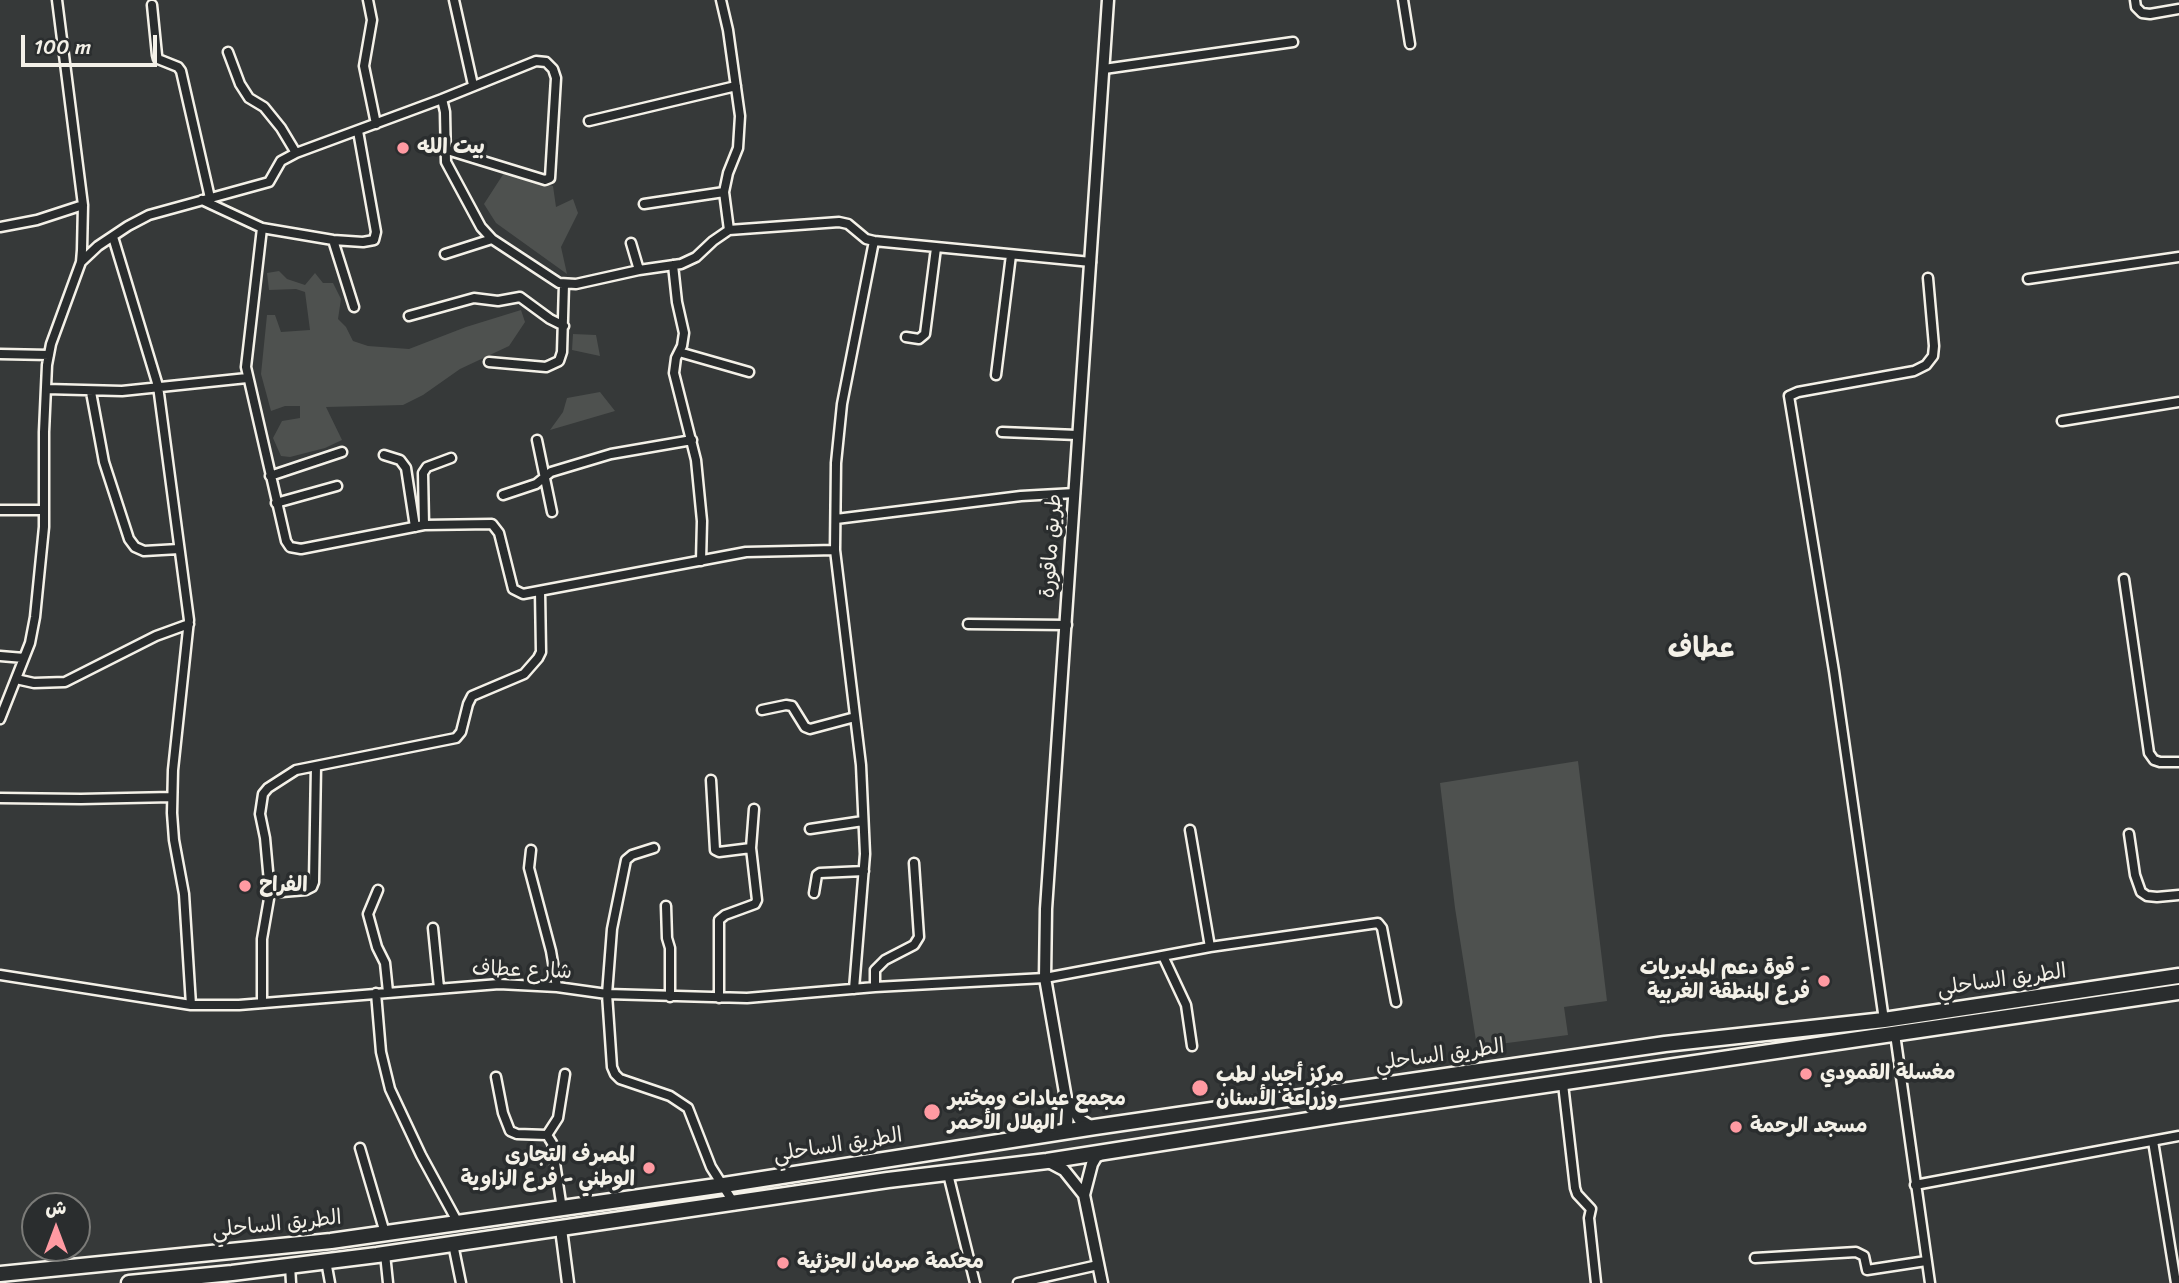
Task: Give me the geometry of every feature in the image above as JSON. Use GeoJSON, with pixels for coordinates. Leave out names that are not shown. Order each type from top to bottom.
{"type":"FeatureCollection","features":[{"type":"Feature","properties":{"kind":"highway","name":"الطريق الساحلي"},"geometry":{"type":"LineString","coordinates":[[4,1277],[385,1233],[562,1209],[1095,1127],[1665,1044],[1884,1020],[2179,976]]}},
{"type":"Feature","properties":{"kind":"highway","name":"الطريق الساحلي"},"geometry":{"type":"LineString","coordinates":[[129,1283],[239,1278],[290,1265],[735,1205],[888,1180],[1046,1161],[1110,1149],[2179,992]]}},
{"type":"Feature","properties":{"kind":"highway"},"geometry":{"type":"LineString","coordinates":[[1665,1044],[1671,1068]]}},
{"type":"Feature","properties":{"kind":"street"},"geometry":{"type":"LineString","coordinates":[[0,719],[30,643],[38,601],[44,510],[48,355],[81,262],[83,205],[57,0]]}},
{"type":"Feature","properties":{"kind":"street"},"geometry":{"type":"LineString","coordinates":[[368,0],[372,20],[364,66],[376,124]]}},
{"type":"Feature","properties":{"kind":"street"},"geometry":{"type":"LineString","coordinates":[[454,0],[473,85]]}},
{"type":"Feature","properties":{"kind":"street"},"geometry":{"type":"LineString","coordinates":[[721,0],[730,39],[740,116],[739,139],[724,192],[729,230]]}},
{"type":"Feature","properties":{"kind":"street","name":"طريق ماقورة"},"geometry":{"type":"LineString","coordinates":[[1062,1132],[1068,1119],[1066,1093],[1045,978],[1045,909],[1067,625],[1077,435],[1108,0]]}},
{"type":"Feature","properties":{"kind":"street"},"geometry":{"type":"LineString","coordinates":[[1403,0],[1410,44]]}},
{"type":"Feature","properties":{"kind":"street"},"geometry":{"type":"LineString","coordinates":[[2135,0],[2136,8],[2142,13],[2179,9]]}},
{"type":"Feature","properties":{"kind":"street"},"geometry":{"type":"LineString","coordinates":[[152,5],[158,60],[178,67],[181,71],[206,199]]}},
{"type":"Feature","properties":{"kind":"street"},"geometry":{"type":"LineString","coordinates":[[1104,69],[1293,42]]}},
{"type":"Feature","properties":{"kind":"street"},"geometry":{"type":"LineString","coordinates":[[228,52],[240,84],[249,98],[264,107],[296,153]]}},
{"type":"Feature","properties":{"kind":"street"},"geometry":{"type":"LineString","coordinates":[[81,262],[98,246],[149,215],[269,182],[281,161],[296,153],[536,61],[550,65],[556,78],[551,177],[545,180],[444,149]]}},
{"type":"Feature","properties":{"kind":"street"},"geometry":{"type":"LineString","coordinates":[[589,121],[736,86]]}},
{"type":"Feature","properties":{"kind":"street"},"geometry":{"type":"LineString","coordinates":[[442,99],[445,112],[444,149],[448,166],[481,227],[492,239],[551,279],[564,284],[673,265],[696,257],[729,230],[843,222],[852,226],[866,239],[874,241],[1091,262]]}},
{"type":"Feature","properties":{"kind":"street"},"geometry":{"type":"LineString","coordinates":[[206,199],[262,228],[333,240],[368,241],[376,237],[358,131]]}},
{"type":"Feature","properties":{"kind":"street"},"geometry":{"type":"LineString","coordinates":[[644,204],[724,192]]}},
{"type":"Feature","properties":{"kind":"street"},"geometry":{"type":"LineString","coordinates":[[0,227],[37,220],[83,205]]}},
{"type":"Feature","properties":{"kind":"street"},"geometry":{"type":"LineString","coordinates":[[262,228],[246,367],[276,503],[290,547],[297,550],[419,526],[488,523],[495,526],[499,533],[513,589],[523,594],[759,550],[835,550]]}},
{"type":"Feature","properties":{"kind":"street"},"geometry":{"type":"LineString","coordinates":[[113,237],[158,386],[189,624],[173,770],[172,827],[184,894],[191,1005]]}},
{"type":"Feature","properties":{"kind":"street"},"geometry":{"type":"LineString","coordinates":[[445,254],[492,239]]}},
{"type":"Feature","properties":{"kind":"street"},"geometry":{"type":"LineString","coordinates":[[333,240],[354,307]]}},
{"type":"Feature","properties":{"kind":"street"},"geometry":{"type":"LineString","coordinates":[[854,989],[864,871],[863,821],[861,765],[835,550],[836,463],[842,404],[874,241]]}},
{"type":"Feature","properties":{"kind":"street"},"geometry":{"type":"LineString","coordinates":[[631,243],[639,270]]}},
{"type":"Feature","properties":{"kind":"street"},"geometry":{"type":"LineString","coordinates":[[906,337],[919,339],[926,334],[936,248]]}},
{"type":"Feature","properties":{"kind":"street"},"geometry":{"type":"LineString","coordinates":[[996,375],[1011,255]]}},
{"type":"Feature","properties":{"kind":"street"},"geometry":{"type":"LineString","coordinates":[[2028,279],[2179,257]]}},
{"type":"Feature","properties":{"kind":"street"},"geometry":{"type":"LineString","coordinates":[[673,265],[684,333],[674,373],[692,440],[700,500],[701,561]]}},
{"type":"Feature","properties":{"kind":"street"},"geometry":{"type":"LineString","coordinates":[[1884,1020],[1834,671],[1789,396],[1798,392],[1914,371],[1926,365],[1933,356],[1934,346],[1928,278]]}},
{"type":"Feature","properties":{"kind":"street"},"geometry":{"type":"LineString","coordinates":[[489,362],[550,366],[561,356],[564,284]]}},
{"type":"Feature","properties":{"kind":"street"},"geometry":{"type":"LineString","coordinates":[[409,316],[474,298],[498,301],[520,297],[564,326]]}},
{"type":"Feature","properties":{"kind":"street"},"geometry":{"type":"LineString","coordinates":[[679,352],[749,372]]}},
{"type":"Feature","properties":{"kind":"street"},"geometry":{"type":"LineString","coordinates":[[0,354],[48,355]]}},
{"type":"Feature","properties":{"kind":"street"},"geometry":{"type":"LineString","coordinates":[[46,390],[122,391],[247,377]]}},
{"type":"Feature","properties":{"kind":"street"},"geometry":{"type":"LineString","coordinates":[[91,392],[104,462],[129,539],[135,547],[144,551],[179,548]]}},
{"type":"Feature","properties":{"kind":"street"},"geometry":{"type":"LineString","coordinates":[[2062,421],[2179,402]]}},
{"type":"Feature","properties":{"kind":"street"},"geometry":{"type":"LineString","coordinates":[[1002,432],[1077,435]]}},
{"type":"Feature","properties":{"kind":"street"},"geometry":{"type":"LineString","coordinates":[[537,440],[552,512]]}},
{"type":"Feature","properties":{"kind":"street"},"geometry":{"type":"LineString","coordinates":[[503,495],[536,484],[554,471],[611,454],[692,440]]}},
{"type":"Feature","properties":{"kind":"street"},"geometry":{"type":"LineString","coordinates":[[270,476],[342,452]]}},
{"type":"Feature","properties":{"kind":"street"},"geometry":{"type":"LineString","coordinates":[[384,455],[400,460],[406,468],[419,526]]}},
{"type":"Feature","properties":{"kind":"street"},"geometry":{"type":"LineString","coordinates":[[419,526],[424,473],[428,467],[450,458]]}},
{"type":"Feature","properties":{"kind":"street"},"geometry":{"type":"LineString","coordinates":[[276,503],[337,486]]}},
{"type":"Feature","properties":{"kind":"street"},"geometry":{"type":"LineString","coordinates":[[836,519],[1021,496],[1075,493]]}},
{"type":"Feature","properties":{"kind":"street"},"geometry":{"type":"LineString","coordinates":[[0,510],[44,510]]}},
{"type":"Feature","properties":{"kind":"street"},"geometry":{"type":"LineString","coordinates":[[2124,579],[2149,753],[2154,760],[2160,762],[2179,762]]}},
{"type":"Feature","properties":{"kind":"street"},"geometry":{"type":"LineString","coordinates":[[262,1003],[262,939],[270,893],[260,814],[261,800],[268,788],[286,775],[316,766],[456,738],[461,732],[472,696],[524,674],[538,658],[541,652],[540,591]]}},
{"type":"Feature","properties":{"kind":"street"},"geometry":{"type":"LineString","coordinates":[[16,679],[65,682],[156,636],[189,624]]}},
{"type":"Feature","properties":{"kind":"street"},"geometry":{"type":"LineString","coordinates":[[968,624],[1067,625]]}},
{"type":"Feature","properties":{"kind":"street"},"geometry":{"type":"LineString","coordinates":[[0,656],[24,658]]}},
{"type":"Feature","properties":{"kind":"street"},"geometry":{"type":"LineString","coordinates":[[762,710],[792,706],[805,727],[810,729],[855,717]]}},
{"type":"Feature","properties":{"kind":"street"},"geometry":{"type":"LineString","coordinates":[[270,893],[306,890],[312,887],[314,882],[316,766]]}},
{"type":"Feature","properties":{"kind":"street"},"geometry":{"type":"LineString","coordinates":[[711,780],[715,850],[719,852],[751,848]]}},
{"type":"Feature","properties":{"kind":"street"},"geometry":{"type":"LineString","coordinates":[[0,798],[172,797]]}},
{"type":"Feature","properties":{"kind":"street"},"geometry":{"type":"LineString","coordinates":[[719,998],[719,920],[725,915],[755,904],[757,900],[751,848],[754,809]]}},
{"type":"Feature","properties":{"kind":"street"},"geometry":{"type":"LineString","coordinates":[[810,828],[863,821]]}},
{"type":"Feature","properties":{"kind":"street"},"geometry":{"type":"LineString","coordinates":[[1190,830],[1210,947]]}},
{"type":"Feature","properties":{"kind":"street"},"geometry":{"type":"LineString","coordinates":[[2129,834],[2135,875],[2141,892],[2157,897],[2179,895]]}},
{"type":"Feature","properties":{"kind":"street"},"geometry":{"type":"LineString","coordinates":[[654,848],[632,855],[626,860],[612,929],[607,994],[612,1067],[615,1074],[629,1083],[680,1101],[688,1108],[710,1167],[735,1205]]}},
{"type":"Feature","properties":{"kind":"street"},"geometry":{"type":"LineString","coordinates":[[531,850],[529,868],[551,951],[557,987]]}},
{"type":"Feature","properties":{"kind":"street"},"geometry":{"type":"LineString","coordinates":[[874,987],[875,970],[885,960],[914,945],[919,937],[914,863]]}},
{"type":"Feature","properties":{"kind":"street"},"geometry":{"type":"LineString","coordinates":[[814,892],[817,875],[820,873],[864,871]]}},
{"type":"Feature","properties":{"kind":"street"},"geometry":{"type":"LineString","coordinates":[[378,890],[368,914],[377,947],[385,963],[388,992]]}},
{"type":"Feature","properties":{"kind":"street"},"geometry":{"type":"LineString","coordinates":[[666,906],[670,948],[670,997]]}},
{"type":"Feature","properties":{"kind":"street","name":"شارع عطاف"},"geometry":{"type":"LineString","coordinates":[[0,975],[191,1005],[262,1003],[499,984],[557,987],[607,994],[719,998],[1045,978],[1210,947],[1378,923],[1382,928],[1396,1002]]}},
{"type":"Feature","properties":{"kind":"street"},"geometry":{"type":"LineString","coordinates":[[433,928],[439,988]]}},
{"type":"Feature","properties":{"kind":"street"},"geometry":{"type":"LineString","coordinates":[[1163,956],[1186,1005],[1192,1046]]}},
{"type":"Feature","properties":{"kind":"street"},"geometry":{"type":"LineString","coordinates":[[376,993],[381,1052],[390,1089],[421,1155],[458,1223]]}},
{"type":"Feature","properties":{"kind":"street"},"geometry":{"type":"LineString","coordinates":[[1895,1034],[1914,1185],[1930,1283]]}},
{"type":"Feature","properties":{"kind":"street"},"geometry":{"type":"LineString","coordinates":[[547,1135],[558,1118],[565,1074]]}},
{"type":"Feature","properties":{"kind":"street"},"geometry":{"type":"LineString","coordinates":[[496,1077],[503,1113],[510,1130],[517,1134],[547,1135]]}},
{"type":"Feature","properties":{"kind":"street"},"geometry":{"type":"LineString","coordinates":[[1563,1084],[1575,1188],[1591,1209],[1589,1218],[1596,1283]]}},
{"type":"Feature","properties":{"kind":"street","name":"طريق ماقورة"},"geometry":{"type":"LineString","coordinates":[[1066,1093],[1079,1119],[1087,1126],[1095,1127]]}},
{"type":"Feature","properties":{"kind":"street"},"geometry":{"type":"LineString","coordinates":[[547,1135],[552,1143],[562,1209]]}},
{"type":"Feature","properties":{"kind":"street"},"geometry":{"type":"LineString","coordinates":[[1914,1185],[2179,1136]]}},
{"type":"Feature","properties":{"kind":"street"},"geometry":{"type":"LineString","coordinates":[[2153,1141],[2176,1283]]}},
{"type":"Feature","properties":{"kind":"street"},"geometry":{"type":"LineString","coordinates":[[360,1148],[385,1233]]}},
{"type":"Feature","properties":{"kind":"street"},"geometry":{"type":"LineString","coordinates":[[1102,1283],[1084,1195],[1092,1164],[1096,1157],[1110,1149]]}},
{"type":"Feature","properties":{"kind":"street"},"geometry":{"type":"LineString","coordinates":[[1046,1161],[1065,1170],[1084,1195]]}},
{"type":"Feature","properties":{"kind":"street"},"geometry":{"type":"LineString","coordinates":[[948,1174],[975,1283]]}},
{"type":"Feature","properties":{"kind":"street"},"geometry":{"type":"LineString","coordinates":[[561,1229],[568,1283]]}},
{"type":"Feature","properties":{"kind":"street"},"geometry":{"type":"LineString","coordinates":[[453,1244],[461,1283]]}},
{"type":"Feature","properties":{"kind":"street"},"geometry":{"type":"LineString","coordinates":[[1755,1258],[1861,1252],[1867,1270],[1926,1261]]}},
{"type":"Feature","properties":{"kind":"street"},"geometry":{"type":"LineString","coordinates":[[384,1254],[388,1283]]}},
{"type":"Feature","properties":{"kind":"street"},"geometry":{"type":"LineString","coordinates":[[326,1261],[330,1283]]}},
{"type":"Feature","properties":{"kind":"street"},"geometry":{"type":"LineString","coordinates":[[290,1265],[291,1283]]}},
{"type":"Feature","properties":{"kind":"street"},"geometry":{"type":"LineString","coordinates":[[1018,1283],[1098,1265]]}},
{"type":"Feature","properties":{"kind":"shaded area"},"geometry":{"type":"Polygon","coordinates":[[[504,173],[553,186],[556,207],[573,199],[578,213],[561,247],[567,274],[496,223],[484,204],[504,173]]]}},
{"type":"Feature","properties":{"kind":"shaded area"},"geometry":{"type":"Polygon","coordinates":[[[279,271],[287,279],[305,285],[315,273],[323,283],[333,283],[341,299],[338,319],[346,327],[353,341],[368,346],[409,349],[521,310],[525,322],[509,346],[460,369],[423,395],[403,405],[326,407],[342,440],[325,448],[290,457],[281,456],[273,438],[282,421],[300,418],[300,406],[285,406],[271,411],[261,374],[267,315],[275,315],[281,332],[310,330],[305,292],[296,289],[269,290],[267,273],[279,271]]]}},
{"type":"Feature","properties":{"kind":"shaded area"},"geometry":{"type":"Polygon","coordinates":[[[573,334],[596,335],[600,356],[572,350],[573,334]]]}},
{"type":"Feature","properties":{"kind":"shaded area"},"geometry":{"type":"Polygon","coordinates":[[[600,392],[615,411],[550,430],[563,412],[567,398],[600,392]]]}},
{"type":"Feature","properties":{"kind":"shaded area"},"geometry":{"type":"Polygon","coordinates":[[[1578,761],[1607,1001],[1564,1007],[1568,1035],[1477,1047],[1455,908],[1440,783],[1578,761]]]}},
{"type":"Feature","properties":{"kind":"place","name":"بيت الله"},"geometry":{"type":"Point","coordinates":[403,148]}},
{"type":"Feature","properties":{"kind":"place","name":"الفراح"},"geometry":{"type":"Point","coordinates":[245,886]}},
{"type":"Feature","properties":{"kind":"place","name":"قوة دعم المديريات - فرع المنطقة الغربية"},"geometry":{"type":"Point","coordinates":[1824,981]}},
{"type":"Feature","properties":{"kind":"place","name":"مغسلة القمودي"},"geometry":{"type":"Point","coordinates":[1806,1074]}},
{"type":"Feature","properties":{"kind":"place","name":"مركز أجياد لطب وزراعة الأسنان"},"geometry":{"type":"Point","coordinates":[1200,1088]}},
{"type":"Feature","properties":{"kind":"place","name":"مجمع عيادات ومختبر الهلال الأحمر"},"geometry":{"type":"Point","coordinates":[932,1112]}},
{"type":"Feature","properties":{"kind":"place","name":"مسجد الرحمة"},"geometry":{"type":"Point","coordinates":[1736,1127]}},
{"type":"Feature","properties":{"kind":"place","name":"المصرف التجاري الوطني - فرع الزاوية"},"geometry":{"type":"Point","coordinates":[649,1168]}},
{"type":"Feature","properties":{"kind":"place","name":"محكمة صرمان الجزئية"},"geometry":{"type":"Point","coordinates":[783,1263]}},
{"type":"Feature","properties":{"kind":"district","name":"عطاف"},"geometry":{"type":"Point","coordinates":[1701,650]}}]}
